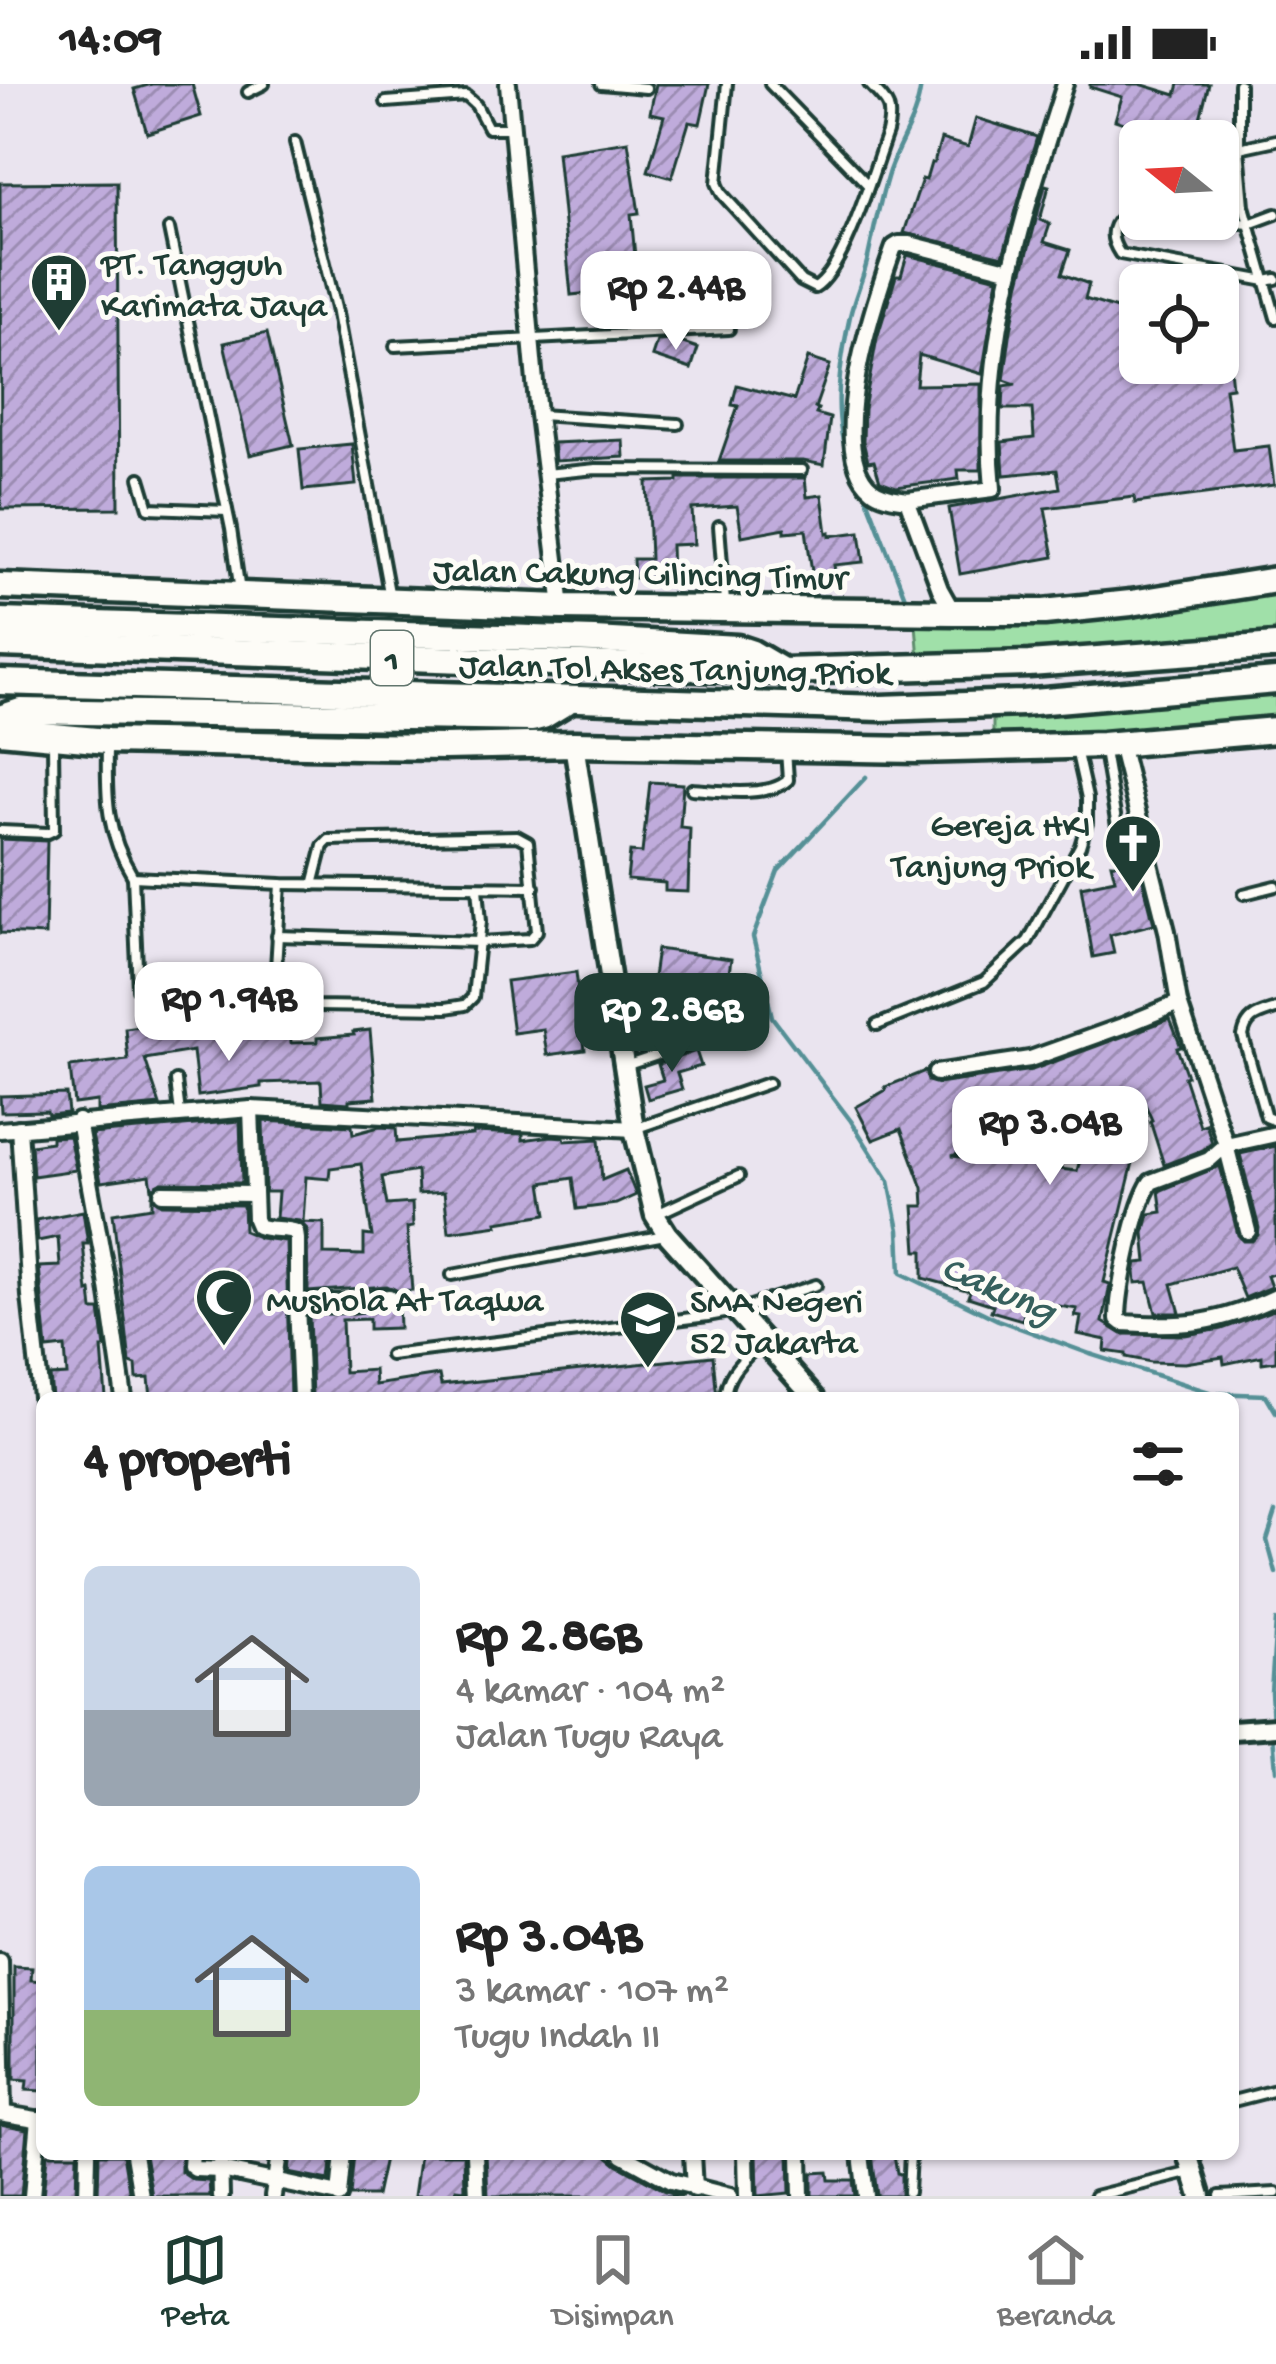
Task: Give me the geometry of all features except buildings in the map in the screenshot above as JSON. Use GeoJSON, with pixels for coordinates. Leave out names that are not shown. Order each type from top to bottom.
{"type":"FeatureCollection","features":[{"type":"Feature","properties":{"kind":"highway","name":"Jalan Cakung Cilincing Timur"},"geometry":{"type":"LineString","coordinates":[[0,586],[562,607],[893,613],[1044,612],[1276,580]]}},
{"type":"Feature","properties":{"kind":"highway"},"geometry":{"type":"LineString","coordinates":[[0,621],[737,648],[783,671]]}},
{"type":"Feature","properties":{"kind":"highway","name":"Jalan Tol Akses Tanjung Priok"},"geometry":{"type":"LineString","coordinates":[[0,644],[783,671],[1029,664],[1276,646]]}},
{"type":"Feature","properties":{"kind":"highway","name":"Jalan Tol Akses Tanjung Priok"},"geometry":{"type":"LineString","coordinates":[[0,682],[899,707],[1022,703],[1276,681]]}},
{"type":"Feature","properties":{"kind":"highway"},"geometry":{"type":"LineString","coordinates":[[0,731],[56,724],[532,719],[568,700]]}},
{"type":"Feature","properties":{"kind":"highway"},"geometry":{"type":"LineString","coordinates":[[0,718],[21,711],[107,741],[445,747],[1076,747],[1276,730]]}},
{"type":"Feature","properties":{"kind":"main road"},"geometry":{"type":"LineString","coordinates":[[574,744],[623,1066],[656,1215],[667,1234],[809,1392]]}},
{"type":"Feature","properties":{"kind":"main road"},"geometry":{"type":"LineString","coordinates":[[1191,2163],[1201,2196]]}},
{"type":"Feature","properties":{"kind":"street"},"geometry":{"type":"LineString","coordinates":[[508,84],[530,340],[562,607]]}},
{"type":"Feature","properties":{"kind":"street"},"geometry":{"type":"LineString","coordinates":[[1011,270],[910,244],[894,248],[863,349],[852,404],[853,449],[861,477],[875,492],[907,500],[992,489],[988,447],[993,363],[1027,204],[1065,84]]}},
{"type":"Feature","properties":{"kind":"street"},"geometry":{"type":"LineString","coordinates":[[907,500],[948,612]]}},
{"type":"Feature","properties":{"kind":"street"},"geometry":{"type":"LineString","coordinates":[[1112,744],[1128,767],[1179,1003],[1226,1145],[1248,1232]]}},
{"type":"Feature","properties":{"kind":"street"},"geometry":{"type":"LineString","coordinates":[[936,1072],[1030,1059],[1179,1003]]}},
{"type":"Feature","properties":{"kind":"street"},"geometry":{"type":"LineString","coordinates":[[0,1130],[251,1109],[634,1129]]}},
{"type":"Feature","properties":{"kind":"street"},"geometry":{"type":"LineString","coordinates":[[251,1109],[258,1226],[296,1232],[301,1392]]}},
{"type":"Feature","properties":{"kind":"street"},"geometry":{"type":"LineString","coordinates":[[78,1121],[123,1392]]}},
{"type":"Feature","properties":{"kind":"street"},"geometry":{"type":"LineString","coordinates":[[20,1128],[40,1392]]}},
{"type":"Feature","properties":{"kind":"street"},"geometry":{"type":"LineString","coordinates":[[1276,1134],[1226,1145],[1209,1160],[1151,1182],[1138,1208],[1118,1319],[1177,1326],[1236,1315],[1276,1297]]}},
{"type":"Feature","properties":{"kind":"street"},"geometry":{"type":"LineString","coordinates":[[162,1193],[254,1194]]}},
{"type":"Feature","properties":{"kind":"street"},"geometry":{"type":"LineString","coordinates":[[297,1304],[389,1297]]}},
{"type":"Feature","properties":{"kind":"street"},"geometry":{"type":"LineString","coordinates":[[1241,1730],[1276,1726]]}},
{"type":"Feature","properties":{"kind":"street"},"geometry":{"type":"LineString","coordinates":[[0,1962],[2,2113],[36,2119]]}},
{"type":"Feature","properties":{"kind":"street"},"geometry":{"type":"LineString","coordinates":[[32,2196],[36,2158]]}},
{"type":"Feature","properties":{"kind":"street"},"geometry":{"type":"LineString","coordinates":[[87,2196],[88,2160]]}},
{"type":"Feature","properties":{"kind":"street"},"geometry":{"type":"LineString","coordinates":[[135,2160],[141,2196]]}},
{"type":"Feature","properties":{"kind":"street"},"geometry":{"type":"LineString","coordinates":[[192,2160],[193,2169],[220,2162],[273,2190],[339,2196],[342,2160]]}},
{"type":"Feature","properties":{"kind":"street"},"geometry":{"type":"LineString","coordinates":[[273,2190],[278,2160]]}},
{"type":"Feature","properties":{"kind":"street"},"geometry":{"type":"LineString","coordinates":[[475,2160],[477,2196]]}},
{"type":"Feature","properties":{"kind":"street"},"geometry":{"type":"LineString","coordinates":[[636,2160],[670,2181],[730,2196]]}},
{"type":"Feature","properties":{"kind":"street"},"geometry":{"type":"LineString","coordinates":[[692,2160],[694,2189]]}},
{"type":"Feature","properties":{"kind":"street"},"geometry":{"type":"LineString","coordinates":[[746,2160],[747,2196]]}},
{"type":"Feature","properties":{"kind":"street"},"geometry":{"type":"LineString","coordinates":[[800,2160],[801,2196]]}},
{"type":"Feature","properties":{"kind":"street"},"geometry":{"type":"LineString","coordinates":[[862,2160],[866,2196]]}},
{"type":"Feature","properties":{"kind":"street"},"geometry":{"type":"LineString","coordinates":[[220,2162],[221,2196]]}},
{"type":"Feature","properties":{"kind":"lane"},"geometry":{"type":"LineString","coordinates":[[248,92],[265,84]]}},
{"type":"Feature","properties":{"kind":"lane"},"geometry":{"type":"LineString","coordinates":[[601,84],[646,88]]}},
{"type":"Feature","properties":{"kind":"lane"},"geometry":{"type":"LineString","coordinates":[[727,84],[717,183],[802,281],[815,288],[823,284],[843,251],[887,133],[888,104],[869,84]]}},
{"type":"Feature","properties":{"kind":"lane"},"geometry":{"type":"LineString","coordinates":[[770,84],[868,185]]}},
{"type":"Feature","properties":{"kind":"lane"},"geometry":{"type":"LineString","coordinates":[[1238,84],[1239,120]]}},
{"type":"Feature","properties":{"kind":"lane"},"geometry":{"type":"LineString","coordinates":[[386,102],[466,96],[488,128],[510,128]]}},
{"type":"Feature","properties":{"kind":"lane"},"geometry":{"type":"LineString","coordinates":[[1276,140],[1239,148],[1244,206],[1271,280],[1276,318]]}},
{"type":"Feature","properties":{"kind":"lane"},"geometry":{"type":"LineString","coordinates":[[295,142],[335,308],[390,600]]}},
{"type":"Feature","properties":{"kind":"lane"},"geometry":{"type":"LineString","coordinates":[[1239,223],[1276,214]]}},
{"type":"Feature","properties":{"kind":"lane"},"geometry":{"type":"LineString","coordinates":[[1119,219],[1113,229],[1120,254],[1271,280]]}},
{"type":"Feature","properties":{"kind":"lane"},"geometry":{"type":"LineString","coordinates":[[169,229],[240,596]]}},
{"type":"Feature","properties":{"kind":"lane"},"geometry":{"type":"LineString","coordinates":[[395,346],[729,329]]}},
{"type":"Feature","properties":{"kind":"lane"},"geometry":{"type":"LineString","coordinates":[[538,415],[678,424]]}},
{"type":"Feature","properties":{"kind":"lane"},"geometry":{"type":"LineString","coordinates":[[545,474],[596,469],[802,470]]}},
{"type":"Feature","properties":{"kind":"lane"},"geometry":{"type":"LineString","coordinates":[[140,478],[152,509],[227,511]]}},
{"type":"Feature","properties":{"kind":"lane"},"geometry":{"type":"LineString","coordinates":[[719,526],[726,610]]}},
{"type":"Feature","properties":{"kind":"lane"},"geometry":{"type":"LineString","coordinates":[[0,831],[54,830],[56,724]]}},
{"type":"Feature","properties":{"kind":"lane"},"geometry":{"type":"LineString","coordinates":[[107,741],[106,800],[112,833],[134,877],[138,988]]}},
{"type":"Feature","properties":{"kind":"lane"},"geometry":{"type":"LineString","coordinates":[[1112,744],[1122,856]]}},
{"type":"Feature","properties":{"kind":"lane"},"geometry":{"type":"LineString","coordinates":[[692,790],[778,788],[788,780],[785,747]]}},
{"type":"Feature","properties":{"kind":"lane"},"geometry":{"type":"LineString","coordinates":[[877,1025],[984,982],[1028,941],[1080,846],[1087,823],[1076,747]]}},
{"type":"Feature","properties":{"kind":"lane"},"geometry":{"type":"LineString","coordinates":[[277,936],[480,942],[530,939],[537,931],[528,842],[517,836],[329,840],[323,846],[313,885]]}},
{"type":"Feature","properties":{"kind":"lane"},"geometry":{"type":"LineString","coordinates":[[134,877],[534,887]]}},
{"type":"Feature","properties":{"kind":"lane"},"geometry":{"type":"LineString","coordinates":[[281,884],[276,968],[287,988],[315,1006],[446,1008],[473,997],[480,942],[478,887]]}},
{"type":"Feature","properties":{"kind":"lane"},"geometry":{"type":"LineString","coordinates":[[1244,894],[1276,886]]}},
{"type":"Feature","properties":{"kind":"lane"},"geometry":{"type":"LineString","coordinates":[[1276,1009],[1250,1017],[1244,1036],[1266,1117],[1276,1121]]}},
{"type":"Feature","properties":{"kind":"lane"},"geometry":{"type":"LineString","coordinates":[[623,1066],[702,1040]]}},
{"type":"Feature","properties":{"kind":"lane"},"geometry":{"type":"LineString","coordinates":[[176,1081],[180,1114]]}},
{"type":"Feature","properties":{"kind":"lane"},"geometry":{"type":"LineString","coordinates":[[634,1129],[768,1083]]}},
{"type":"Feature","properties":{"kind":"lane"},"geometry":{"type":"LineString","coordinates":[[656,1215],[739,1176]]}},
{"type":"Feature","properties":{"kind":"lane"},"geometry":{"type":"LineString","coordinates":[[452,1275],[667,1234]]}},
{"type":"Feature","properties":{"kind":"lane"},"geometry":{"type":"LineString","coordinates":[[390,1355],[735,1311],[816,1285]]}},
{"type":"Feature","properties":{"kind":"lane"},"geometry":{"type":"LineString","coordinates":[[725,1392],[733,1371],[763,1340]]}},
{"type":"Feature","properties":{"kind":"lane"},"geometry":{"type":"LineString","coordinates":[[1239,2100],[1276,2090]]}},
{"type":"Feature","properties":{"kind":"lane"},"geometry":{"type":"LineString","coordinates":[[908,2192],[910,2160]]}},
{"type":"Feature","properties":{"kind":"lane"},"geometry":{"type":"LineString","coordinates":[[1095,2196],[1191,2163]]}},
{"type":"Feature","properties":{"kind":"lane"},"geometry":{"type":"LineString","coordinates":[[1220,2196],[1276,2193]]}},
{"type":"Feature","properties":{"kind":"green space"},"geometry":{"type":"Polygon","coordinates":[[[1276,580],[1276,646],[919,658],[912,613],[1276,580]]]}},
{"type":"Feature","properties":{"kind":"green space"},"geometry":{"type":"Polygon","coordinates":[[[1276,680],[1276,730],[993,748],[993,704],[1276,680]]]}},
{"type":"Feature","properties":{"kind":"waterway","name":"Cakung"},"geometry":{"type":"LineString","coordinates":[[851,463],[839,410],[846,334],[886,181],[921,84]]}},
{"type":"Feature","properties":{"kind":"waterway","name":"Cakung"},"geometry":{"type":"LineString","coordinates":[[864,490],[907,602]]}},
{"type":"Feature","properties":{"kind":"waterway","name":"Cakung"},"geometry":{"type":"LineString","coordinates":[[866,777],[778,871],[753,937],[772,1017],[851,1121],[889,1181],[901,1273],[998,1320],[1209,1392]]}},
{"type":"Feature","properties":{"kind":"waterway","name":"Cakung"},"geometry":{"type":"LineString","coordinates":[[1239,1394],[1266,1395],[1276,1412]]}},
{"type":"Feature","properties":{"kind":"waterway","name":"Cakung"},"geometry":{"type":"LineString","coordinates":[[1276,1512],[1267,1540],[1276,1573]]}},
{"type":"Feature","properties":{"kind":"waterway","name":"Cakung"},"geometry":{"type":"LineString","coordinates":[[1273,1723],[1276,1621]]}},
{"type":"Feature","properties":{"kind":"waterway","name":"Cakung"},"geometry":{"type":"LineString","coordinates":[[1273,1734],[1276,1770]]}},
{"type":"Feature","properties":{"kind":"place","name":"PT. Tangguh Karimata Jaya"},"geometry":{"type":"Point","coordinates":[59,333]}},
{"type":"Feature","properties":{"kind":"place","name":"Gereja HKI Tanjung Priok"},"geometry":{"type":"Point","coordinates":[1133,894]}},
{"type":"Feature","properties":{"kind":"place","name":"Mushola At Taqwa"},"geometry":{"type":"Point","coordinates":[224,1348]}},
{"type":"Feature","properties":{"kind":"place","name":"SMA Negeri 52 Jakarta"},"geometry":{"type":"Point","coordinates":[648,1370]}}]}
